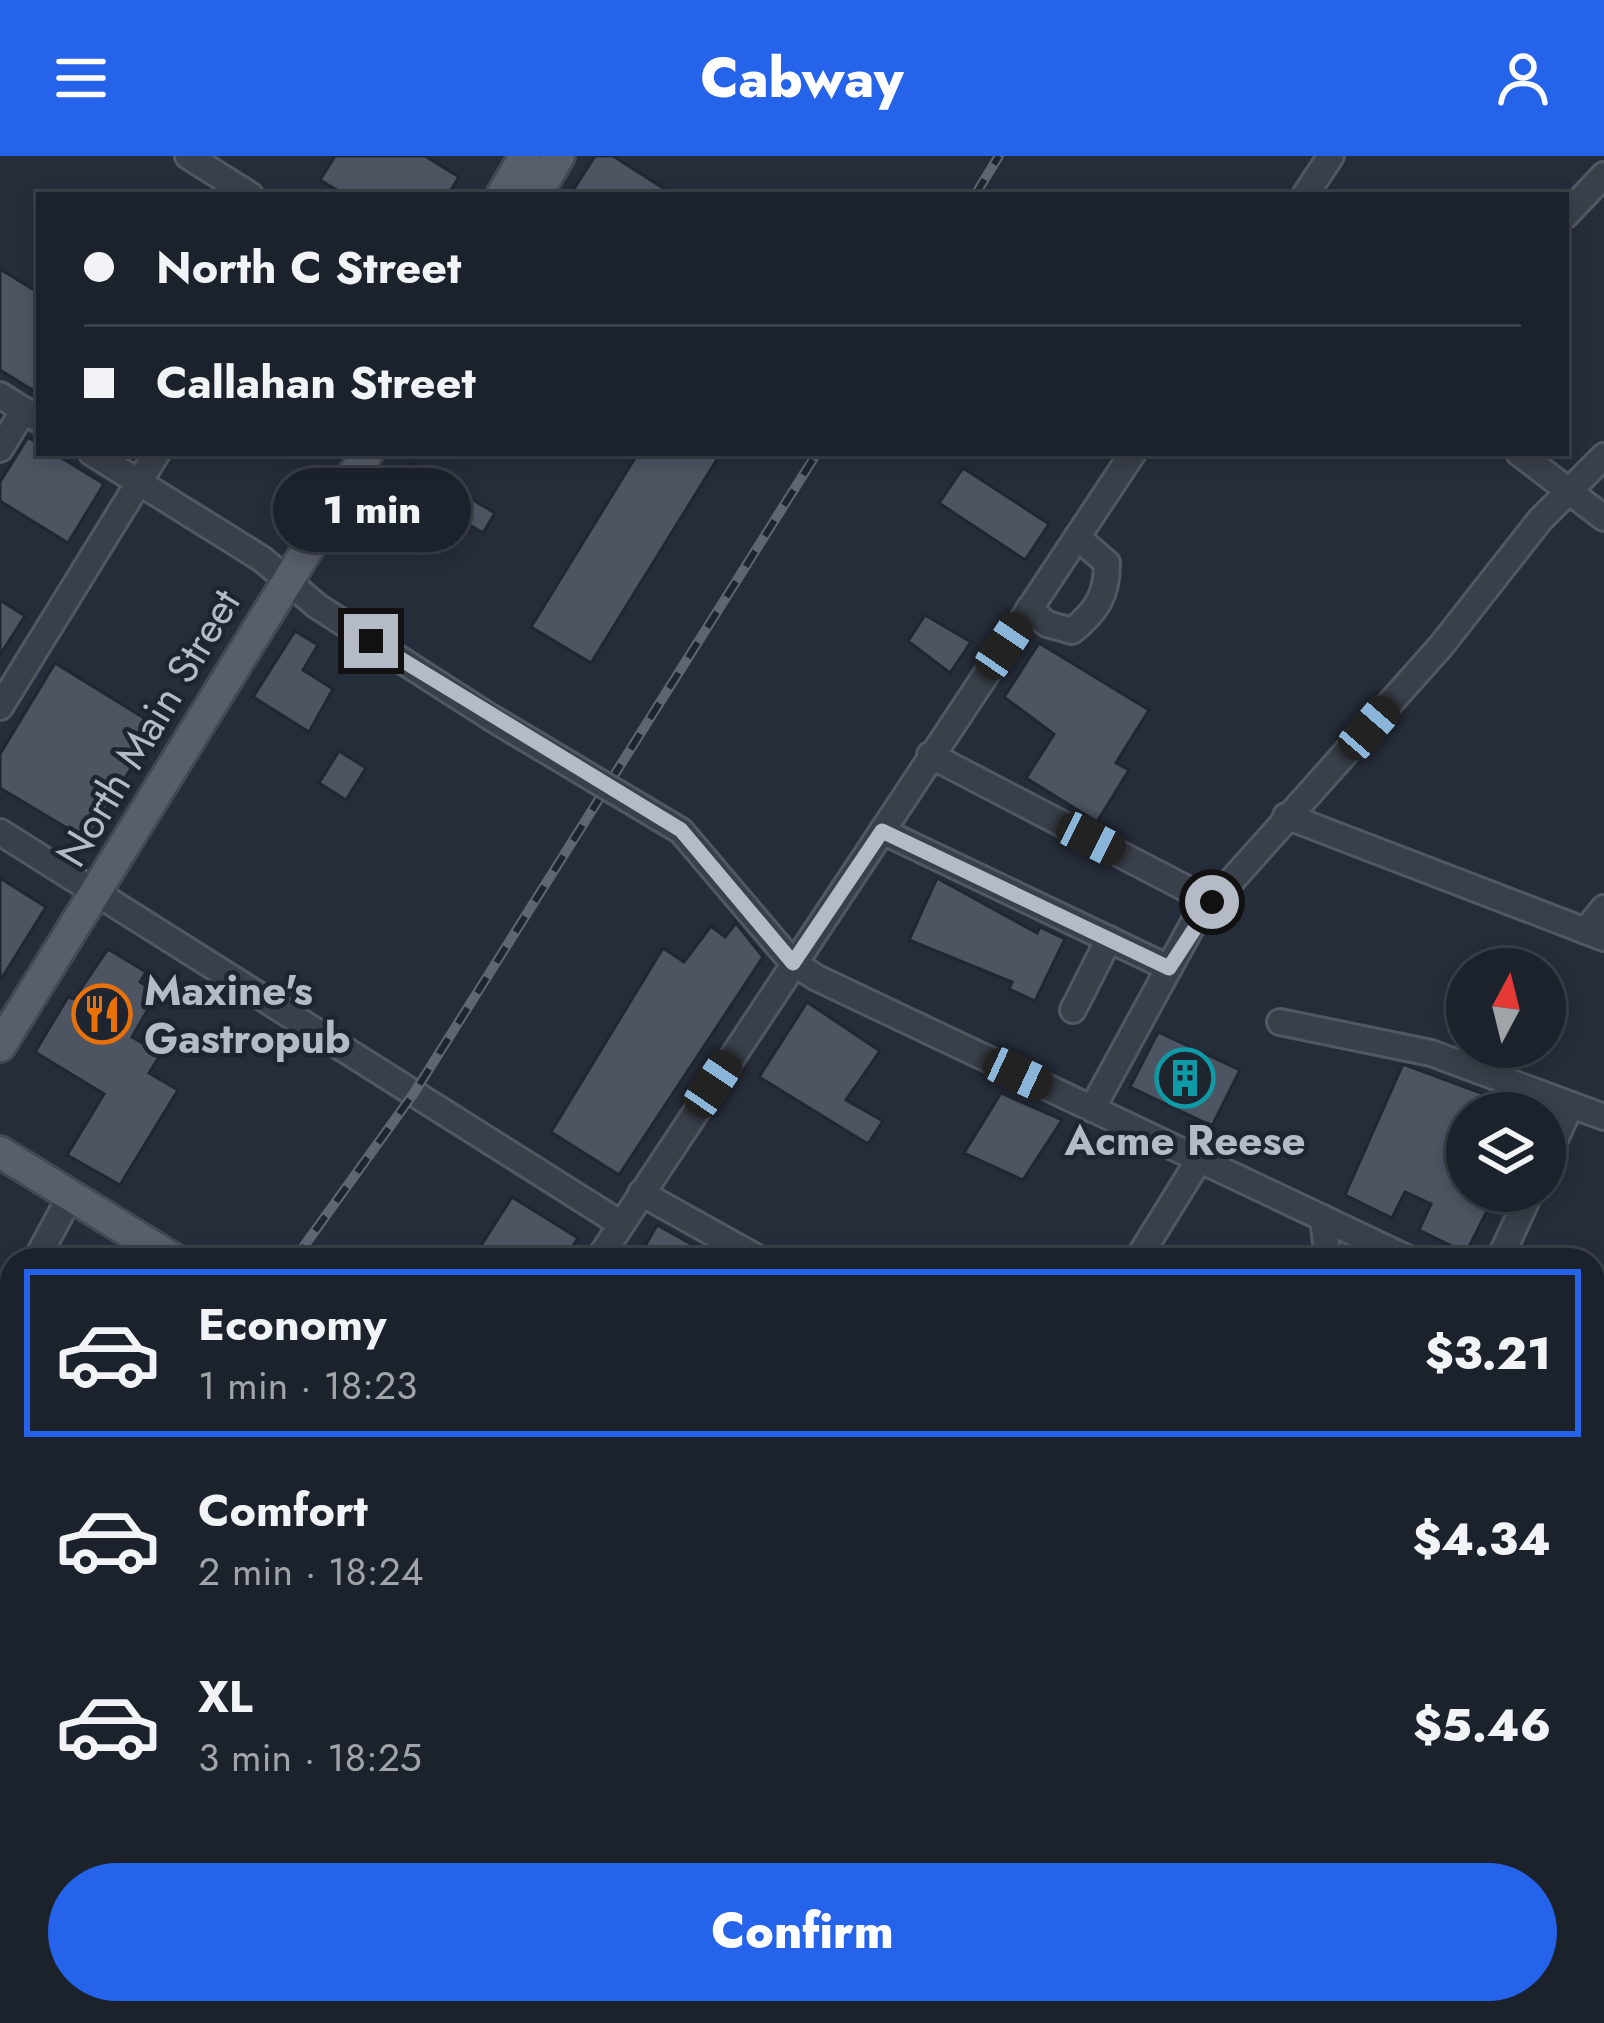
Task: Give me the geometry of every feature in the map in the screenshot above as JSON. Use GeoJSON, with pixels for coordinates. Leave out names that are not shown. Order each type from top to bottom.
{"type":"FeatureCollection","features":[{"type":"Feature","properties":{"kind":"main road"},"geometry":{"type":"LineString","coordinates":[[504,192],[525,156]]}},
{"type":"Feature","properties":{"kind":"main road"},"geometry":{"type":"LineString","coordinates":[[538,192],[560,156]]}},
{"type":"Feature","properties":{"kind":"main road","name":"North Main Street"},"geometry":{"type":"LineString","coordinates":[[0,1046],[365,456]]}},
{"type":"Feature","properties":{"kind":"main road"},"geometry":{"type":"LineString","coordinates":[[0,1152],[156,1248]]}},
{"type":"Feature","properties":{"kind":"street"},"geometry":{"type":"LineString","coordinates":[[188,156],[245,192]]}},
{"type":"Feature","properties":{"kind":"street"},"geometry":{"type":"LineString","coordinates":[[1307,192],[1331,156]]}},
{"type":"Feature","properties":{"kind":"street"},"geometry":{"type":"LineString","coordinates":[[1569,212],[1604,176]]}},
{"type":"Feature","properties":{"kind":"street"},"geometry":{"type":"LineString","coordinates":[[0,395],[32,415],[0,449]]}},
{"type":"Feature","properties":{"kind":"street"},"geometry":{"type":"LineString","coordinates":[[97,456],[262,559],[317,606],[490,717],[681,830],[793,963],[1386,1248]]}},
{"type":"Feature","properties":{"kind":"street"},"geometry":{"type":"LineString","coordinates":[[0,707],[8,677],[155,456]]}},
{"type":"Feature","properties":{"kind":"street"},"geometry":{"type":"LineString","coordinates":[[606,1248],[1131,456]]}},
{"type":"Feature","properties":{"kind":"street"},"geometry":{"type":"LineString","coordinates":[[1523,456],[1604,518]]}},
{"type":"Feature","properties":{"kind":"street"},"geometry":{"type":"LineString","coordinates":[[1092,1108],[1169,968],[1212,902],[1441,646],[1566,491],[1604,456]]}},
{"type":"Feature","properties":{"kind":"street"},"geometry":{"type":"LineString","coordinates":[[1029,609],[1047,624],[1072,631],[1095,612],[1107,586],[1106,563],[1078,536]]}},
{"type":"Feature","properties":{"kind":"street"},"geometry":{"type":"LineString","coordinates":[[930,755],[1212,902]]}},
{"type":"Feature","properties":{"kind":"street"},"geometry":{"type":"LineString","coordinates":[[1286,816],[1594,935],[1604,908]]}},
{"type":"Feature","properties":{"kind":"street"},"geometry":{"type":"LineString","coordinates":[[882,831],[1169,968]]}},
{"type":"Feature","properties":{"kind":"street"},"geometry":{"type":"LineString","coordinates":[[0,832],[621,1224]]}},
{"type":"Feature","properties":{"kind":"street"},"geometry":{"type":"LineString","coordinates":[[1072,1010],[1109,939]]}},
{"type":"Feature","properties":{"kind":"street"},"geometry":{"type":"LineString","coordinates":[[1280,1022],[1431,1052],[1604,1117]]}},
{"type":"Feature","properties":{"kind":"street"},"geometry":{"type":"LineString","coordinates":[[1566,1116],[1571,1105]]}},
{"type":"Feature","properties":{"kind":"street"},"geometry":{"type":"LineString","coordinates":[[1144,1248],[1199,1160]]}},
{"type":"Feature","properties":{"kind":"street"},"geometry":{"type":"LineString","coordinates":[[641,1193],[740,1248]]}},
{"type":"Feature","properties":{"kind":"street"},"geometry":{"type":"LineString","coordinates":[[42,1248],[71,1195]]}},
{"type":"Feature","properties":{"kind":"street"},"geometry":{"type":"LineString","coordinates":[[1505,1248],[1521,1212]]}},
{"type":"Feature","properties":{"kind":"street"},"geometry":{"type":"LineString","coordinates":[[1323,1218],[1327,1248]]}},
{"type":"Feature","properties":{"kind":"building"},"geometry":{"type":"Polygon","coordinates":[[[335,156],[425,156],[459,177],[450,192],[340,192],[320,180],[335,156]]]}},
{"type":"Feature","properties":{"kind":"building"},"geometry":{"type":"Polygon","coordinates":[[[595,156],[613,156],[669,192],[572,192],[595,156]]]}},
{"type":"Feature","properties":{"kind":"building"},"geometry":{"type":"Polygon","coordinates":[[[0,269],[36,291],[36,392],[0,370],[0,269]]]}},
{"type":"Feature","properties":{"kind":"building"},"geometry":{"type":"Polygon","coordinates":[[[28,437],[36,442],[36,456],[59,456],[104,484],[68,543],[0,501],[0,482],[28,437]]]}},
{"type":"Feature","properties":{"kind":"building"},"geometry":{"type":"Polygon","coordinates":[[[636,456],[719,456],[591,663],[531,627],[636,456]]]}},
{"type":"Feature","properties":{"kind":"building"},"geometry":{"type":"Polygon","coordinates":[[[411,463],[495,513],[483,533],[399,483],[411,463]]]}},
{"type":"Feature","properties":{"kind":"building"},"geometry":{"type":"Polygon","coordinates":[[[963,468],[1049,524],[1025,560],[939,503],[963,468]]]}},
{"type":"Feature","properties":{"kind":"building"},"geometry":{"type":"Polygon","coordinates":[[[0,600],[25,616],[0,655],[0,600]]]}},
{"type":"Feature","properties":{"kind":"building"},"geometry":{"type":"Polygon","coordinates":[[[925,615],[971,642],[950,673],[908,641],[925,615]]]}},
{"type":"Feature","properties":{"kind":"building"},"geometry":{"type":"Polygon","coordinates":[[[295,631],[318,645],[303,670],[333,689],[309,732],[253,697],[295,631]]]}},
{"type":"Feature","properties":{"kind":"building"},"geometry":{"type":"Polygon","coordinates":[[[1039,643],[1149,710],[1116,763],[1129,770],[1097,822],[1026,778],[1054,734],[1004,697],[1039,643]]]}},
{"type":"Feature","properties":{"kind":"building"},"geometry":{"type":"Polygon","coordinates":[[[55,663],[157,726],[87,840],[0,788],[0,754],[55,663]]]}},
{"type":"Feature","properties":{"kind":"building"},"geometry":{"type":"Polygon","coordinates":[[[339,751],[366,768],[346,800],[319,783],[339,751]]]}},
{"type":"Feature","properties":{"kind":"building"},"geometry":{"type":"Polygon","coordinates":[[[0,878],[46,907],[0,981],[0,878]]]}},
{"type":"Feature","properties":{"kind":"building"},"geometry":{"type":"Polygon","coordinates":[[[937,878],[1037,933],[1040,927],[1065,939],[1035,1001],[1009,989],[1012,982],[909,940],[937,878]]]}},
{"type":"Feature","properties":{"kind":"building"},"geometry":{"type":"Polygon","coordinates":[[[736,923],[763,957],[619,1175],[551,1132],[663,948],[684,962],[711,926],[725,937],[736,923]]]}},
{"type":"Feature","properties":{"kind":"building"},"geometry":{"type":"Polygon","coordinates":[[[108,949],[146,972],[140,982],[158,992],[132,1037],[161,1054],[149,1073],[178,1090],[120,1185],[67,1155],[104,1094],[35,1052],[68,997],[74,999],[108,949]]]}},
{"type":"Feature","properties":{"kind":"building"},"geometry":{"type":"Polygon","coordinates":[[[807,1002],[880,1051],[846,1100],[883,1121],[868,1144],[759,1077],[807,1002]]]}},
{"type":"Feature","properties":{"kind":"building","name":"Acme Reese"},"geometry":{"type":"Polygon","coordinates":[[[1158,1032],[1240,1070],[1212,1126],[1130,1087],[1158,1032]]]}},
{"type":"Feature","properties":{"kind":"building"},"geometry":{"type":"Polygon","coordinates":[[[1403,1064],[1478,1092],[1446,1092],[1446,1212],[1486,1212],[1468,1248],[1456,1248],[1419,1230],[1431,1204],[1405,1192],[1392,1218],[1345,1195],[1403,1064]]]}},
{"type":"Feature","properties":{"kind":"building"},"geometry":{"type":"Polygon","coordinates":[[[1001,1093],[1062,1120],[1023,1180],[964,1153],[1001,1093]]]}},
{"type":"Feature","properties":{"kind":"building"},"geometry":{"type":"Polygon","coordinates":[[[512,1197],[578,1238],[572,1248],[479,1248],[512,1197]]]}},
{"type":"Feature","properties":{"kind":"building"},"geometry":{"type":"Polygon","coordinates":[[[657,1225],[698,1248],[644,1248],[657,1225]]]}},
{"type":"Feature","properties":{"kind":"railway"},"geometry":{"type":"LineString","coordinates":[[977,192],[999,156]]}},
{"type":"Feature","properties":{"kind":"railway"},"geometry":{"type":"LineString","coordinates":[[303,1248],[414,1093],[815,456]]}},
{"type":"Feature","properties":{"kind":"place","name":"Maxine's Gastropub"},"geometry":{"type":"Point","coordinates":[102,1014]}},
{"type":"Feature","properties":{"kind":"place","name":"Acme Reese"},"geometry":{"type":"Point","coordinates":[1185,1078]}},
{"type":"Feature","properties":{"kind":"route"},"geometry":{"type":"LineString","coordinates":[[371,641],[681,830],[793,963],[882,831],[1169,968],[1193,924],[1212,902]]}}]}
